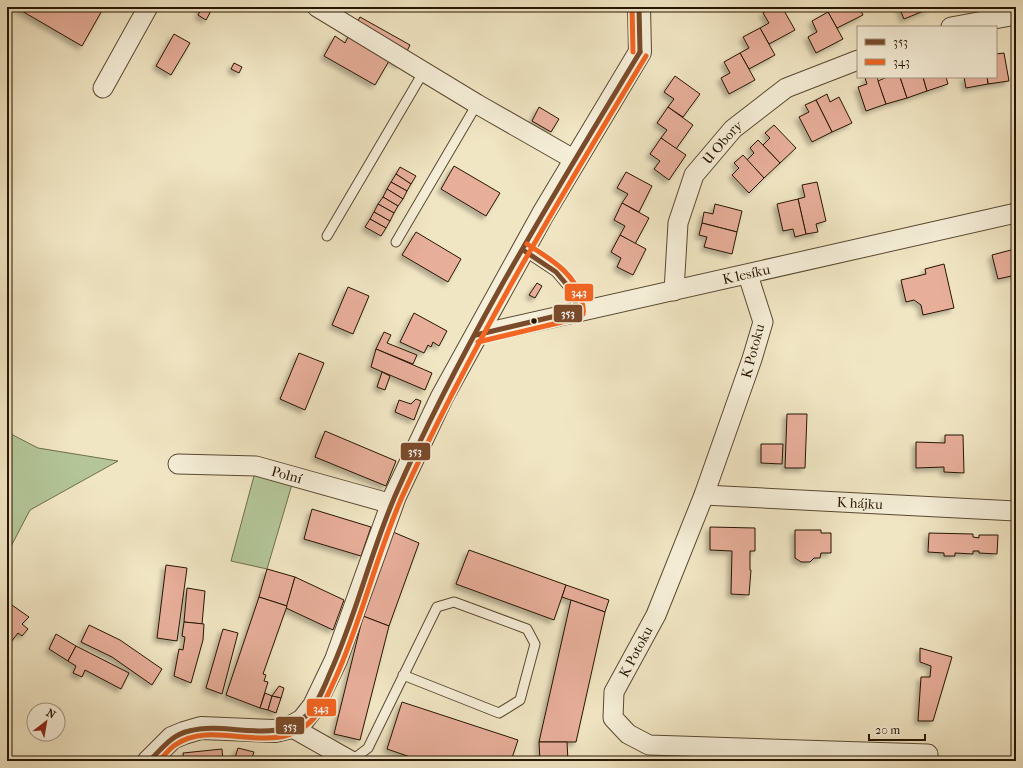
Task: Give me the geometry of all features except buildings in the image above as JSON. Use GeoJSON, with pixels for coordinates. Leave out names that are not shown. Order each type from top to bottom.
{"type":"FeatureCollection","features":[{"type":"Feature","properties":{"kind":"street"},"geometry":{"type":"LineString","coordinates":[[103,88],[148,7]]}},
{"type":"Feature","properties":{"kind":"street"},"geometry":{"type":"LineString","coordinates":[[317,7],[477,104],[576,160]]}},
{"type":"Feature","properties":{"kind":"street"},"geometry":{"type":"LineString","coordinates":[[150,761],[172,738],[201,728],[275,731],[291,727],[303,720],[314,706],[336,660],[392,504],[442,397],[523,250],[640,52],[639,7]]}},
{"type":"Feature","properties":{"kind":"street"},"geometry":{"type":"LineString","coordinates":[[956,26],[1016,15]]}},
{"type":"Feature","properties":{"kind":"street","name":"U Obory"},"geometry":{"type":"LineString","coordinates":[[674,291],[678,223],[694,175],[733,129],[786,88],[857,60]]}},
{"type":"Feature","properties":{"kind":"street","name":"K lesíku"},"geometry":{"type":"LineString","coordinates":[[476,335],[577,311],[748,275],[1016,213]]}},
{"type":"Feature","properties":{"kind":"street","name":"K Potoku"},"geometry":{"type":"LineString","coordinates":[[748,275],[763,322],[752,359],[704,495],[656,615],[614,692],[613,718],[628,734],[649,746],[928,754],[928,761]]}},
{"type":"Feature","properties":{"kind":"street","name":"Polní"},"geometry":{"type":"LineString","coordinates":[[178,464],[256,466],[392,504]]}},
{"type":"Feature","properties":{"kind":"street","name":"K hájku"},"geometry":{"type":"LineString","coordinates":[[704,495],[1016,511]]}},
{"type":"Feature","properties":{"kind":"street"},"geometry":{"type":"LineString","coordinates":[[291,727],[351,761]]}},
{"type":"Feature","properties":{"kind":"lane"},"geometry":{"type":"LineString","coordinates":[[327,236],[424,71]]}},
{"type":"Feature","properties":{"kind":"lane"},"geometry":{"type":"LineString","coordinates":[[396,242],[477,104]]}},
{"type":"Feature","properties":{"kind":"lane"},"geometry":{"type":"LineString","coordinates":[[523,250],[556,272],[573,292],[577,311]]}},
{"type":"Feature","properties":{"kind":"lane"},"geometry":{"type":"LineString","coordinates":[[351,761],[368,748],[403,675],[437,607],[454,602],[526,629],[535,644],[520,700],[499,713],[403,675]]}},
{"type":"Feature","properties":{"kind":"green space"},"geometry":{"type":"Polygon","coordinates":[[[7,432],[38,448],[118,461],[30,510],[7,554],[7,432]]]}},
{"type":"Feature","properties":{"kind":"green space"},"geometry":{"type":"Polygon","coordinates":[[[252,470],[293,481],[267,569],[231,561],[254,476],[252,470]]]}},
{"type":"Feature","properties":{"kind":"transit line","name":"343"},"geometry":{"type":"LineString","coordinates":[[632,7],[633,52]]}},
{"type":"Feature","properties":{"kind":"transit line","name":"353"},"geometry":{"type":"LineString","coordinates":[[639,7],[640,52]]}},
{"type":"Feature","properties":{"kind":"transit line","name":"353"},"geometry":{"type":"LineString","coordinates":[[149,761],[172,739],[189,731],[204,728],[251,731],[281,729],[295,724],[312,710],[320,695],[348,629],[386,518],[421,438],[479,325],[510,270],[640,52]]}},
{"type":"Feature","properties":{"kind":"transit line","name":"343"},"geometry":{"type":"LineString","coordinates":[[159,761],[175,745],[191,737],[209,735],[264,738],[282,737],[299,731],[318,714],[336,677],[354,633],[393,519],[429,440],[487,328],[549,218],[646,56]]}},
{"type":"Feature","properties":{"kind":"transit line","name":"343"},"geometry":{"type":"LineString","coordinates":[[478,342],[579,318],[583,314],[583,306],[579,292],[568,275],[553,261],[527,244]]}},
{"type":"Feature","properties":{"kind":"transit line","name":"353"},"geometry":{"type":"LineString","coordinates":[[476,335],[577,311],[573,292],[556,272],[523,250]]}}]}
